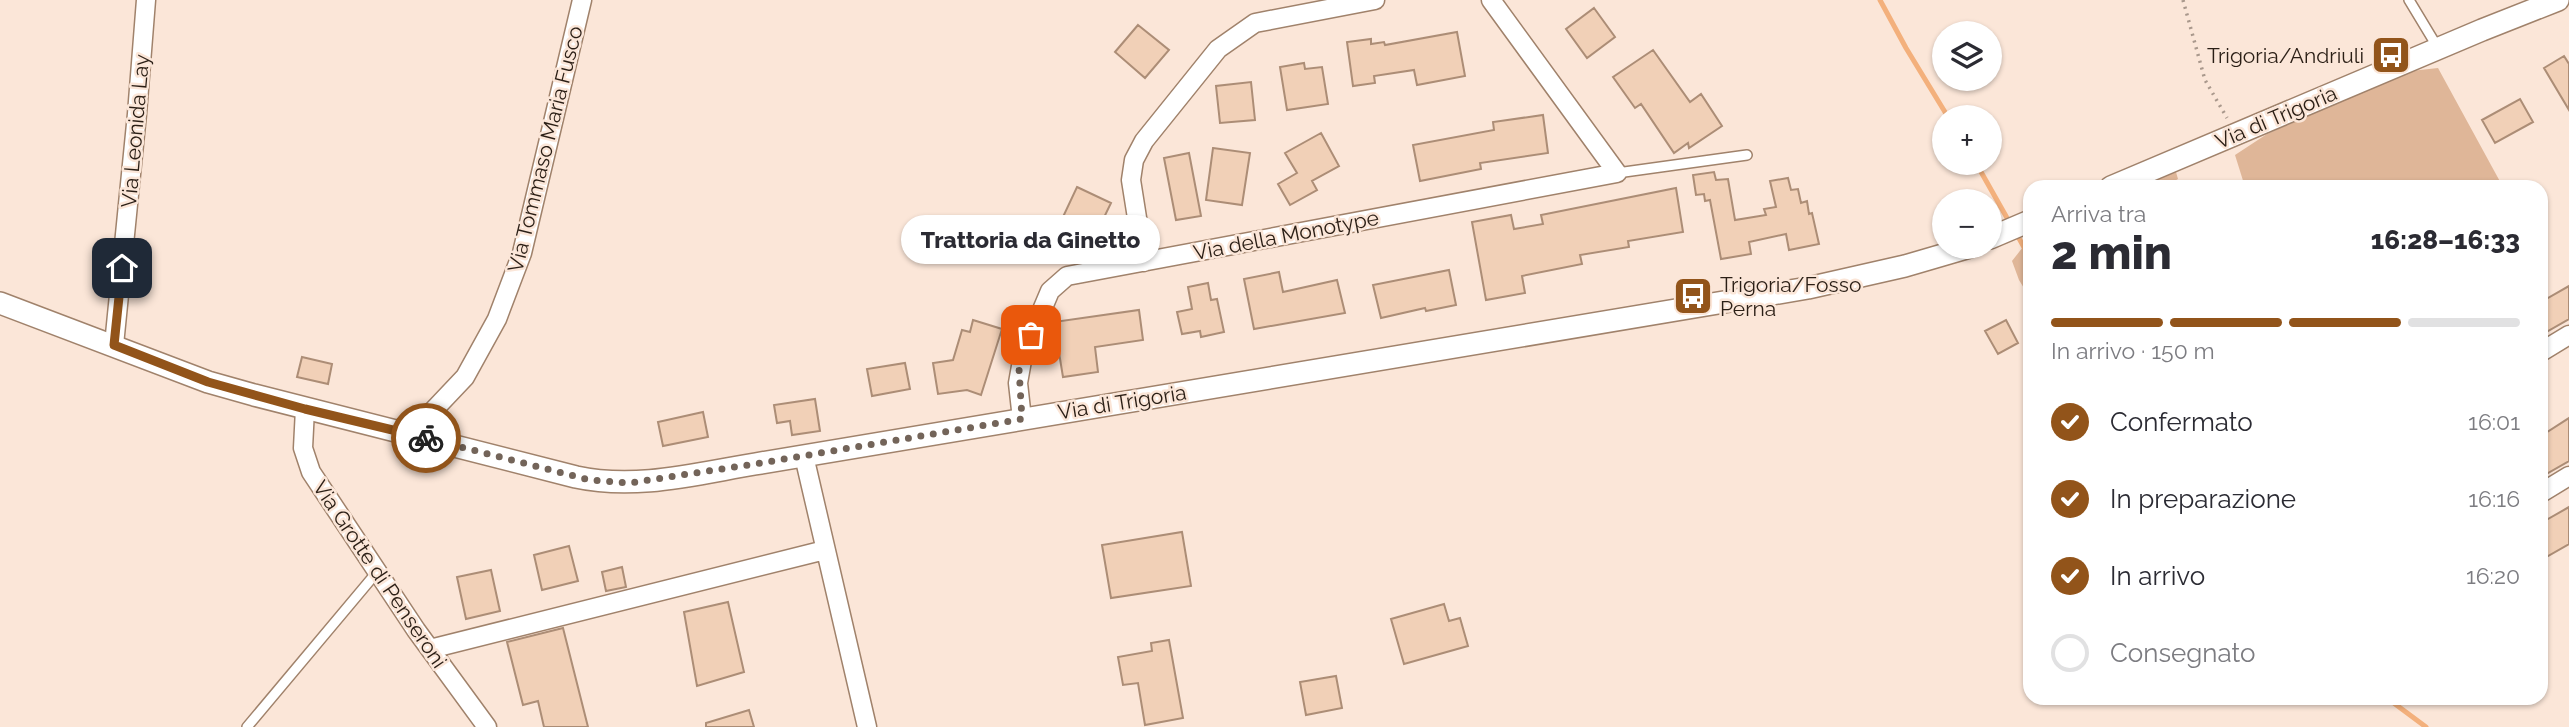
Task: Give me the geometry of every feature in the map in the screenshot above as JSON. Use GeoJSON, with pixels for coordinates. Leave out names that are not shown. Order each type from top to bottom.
{"type":"FeatureCollection","features":[{"type":"Feature","properties":{"kind":"street","name":"Via Leonida Lay"},"geometry":{"type":"LineString","coordinates":[[114,345],[146,0]]}},
{"type":"Feature","properties":{"kind":"street","name":"Via Tommaso Maria Fusco"},"geometry":{"type":"LineString","coordinates":[[411,434],[465,377],[497,319],[522,253],[582,0]]}},
{"type":"Feature","properties":{"kind":"street"},"geometry":{"type":"LineString","coordinates":[[1144,262],[1131,180],[1134,160],[1144,141],[1218,50],[1236,34],[1255,23],[1375,0]]}},
{"type":"Feature","properties":{"kind":"street"},"geometry":{"type":"LineString","coordinates":[[1491,0],[1617,173]]}},
{"type":"Feature","properties":{"kind":"street","name":"Via di Trigoria"},"geometry":{"type":"LineString","coordinates":[[2127,180],[2558,0]]}},
{"type":"Feature","properties":{"kind":"street","name":"Via della Monotype"},"geometry":{"type":"LineString","coordinates":[[1022,419],[1019,369],[1023,355],[1052,288],[1071,275],[1617,173]]}},
{"type":"Feature","properties":{"kind":"street"},"geometry":{"type":"LineString","coordinates":[[2002,234],[2023,225]]}},
{"type":"Feature","properties":{"kind":"street","name":"Via di Trigoria"},"geometry":{"type":"LineString","coordinates":[[0,303],[208,382],[576,477],[616,483],[653,481],[1808,288],[1932,258]]}},
{"type":"Feature","properties":{"kind":"street"},"geometry":{"type":"LineString","coordinates":[[2548,348],[2569,335]]}},
{"type":"Feature","properties":{"kind":"street","name":"Via Grotte di Penseroni"},"geometry":{"type":"LineString","coordinates":[[305,409],[303,448],[311,472],[430,649],[487,727]]}},
{"type":"Feature","properties":{"kind":"street"},"geometry":{"type":"LineString","coordinates":[[804,456],[867,727]]}},
{"type":"Feature","properties":{"kind":"street"},"geometry":{"type":"LineString","coordinates":[[2548,489],[2569,476]]}},
{"type":"Feature","properties":{"kind":"street"},"geometry":{"type":"LineString","coordinates":[[430,649],[825,550]]}},
{"type":"Feature","properties":{"kind":"lane"},"geometry":{"type":"LineString","coordinates":[[2409,0],[2438,48]]}},
{"type":"Feature","properties":{"kind":"lane"},"geometry":{"type":"LineString","coordinates":[[1617,173],[1747,155]]}},
{"type":"Feature","properties":{"kind":"lane"},"geometry":{"type":"LineString","coordinates":[[247,727],[377,572]]}},
{"type":"Feature","properties":{"kind":"path"},"geometry":{"type":"LineString","coordinates":[[2183,0],[2205,80],[2224,114],[2235,127],[2244,131]]}},
{"type":"Feature","properties":{"kind":"shaded area"},"geometry":{"type":"Polygon","coordinates":[[[2438,68],[2499,180],[2243,180],[2235,155],[2267,134],[2411,71],[2438,68]]]}},
{"type":"Feature","properties":{"kind":"shaded area"},"geometry":{"type":"Polygon","coordinates":[[[2176,172],[2178,179],[2176,180],[2156,180],[2176,172]]]}},
{"type":"Feature","properties":{"kind":"shaded area"},"geometry":{"type":"Polygon","coordinates":[[[2023,247],[2023,287],[2019,280],[2012,261],[2023,247]]]}},
{"type":"Feature","properties":{"kind":"building"},"geometry":{"type":"Polygon","coordinates":[[[1594,8],[1615,37],[1587,58],[1566,29],[1594,8]]]}},
{"type":"Feature","properties":{"kind":"building"},"geometry":{"type":"Polygon","coordinates":[[[1138,25],[1169,50],[1145,78],[1115,52],[1138,25]]]}},
{"type":"Feature","properties":{"kind":"building"},"geometry":{"type":"Polygon","coordinates":[[[1457,32],[1465,76],[1417,85],[1414,70],[1374,76],[1375,83],[1353,86],[1347,42],[1371,39],[1371,44],[1384,42],[1385,45],[1457,32]]]}},
{"type":"Feature","properties":{"kind":"building"},"geometry":{"type":"Polygon","coordinates":[[[1653,50],[1690,102],[1701,94],[1722,126],[1689,148],[1688,143],[1674,153],[1641,104],[1635,108],[1613,77],[1653,50]]]}},
{"type":"Feature","properties":{"kind":"building"},"geometry":{"type":"Polygon","coordinates":[[[2564,56],[2569,64],[2569,110],[2544,68],[2564,56]]]}},
{"type":"Feature","properties":{"kind":"building"},"geometry":{"type":"Polygon","coordinates":[[[1304,63],[1305,69],[1322,67],[1328,104],[1287,110],[1280,67],[1304,63]]]}},
{"type":"Feature","properties":{"kind":"building"},"geometry":{"type":"Polygon","coordinates":[[[1251,82],[1255,120],[1220,123],[1216,86],[1251,82]]]}},
{"type":"Feature","properties":{"kind":"building"},"geometry":{"type":"Polygon","coordinates":[[[2520,99],[2533,122],[2495,143],[2482,120],[2520,99]]]}},
{"type":"Feature","properties":{"kind":"building"},"geometry":{"type":"Polygon","coordinates":[[[1543,115],[1548,153],[1480,163],[1481,169],[1420,181],[1413,145],[1494,130],[1493,122],[1543,115]]]}},
{"type":"Feature","properties":{"kind":"building"},"geometry":{"type":"Polygon","coordinates":[[[1321,133],[1339,166],[1312,181],[1317,190],[1290,205],[1278,184],[1297,173],[1285,153],[1321,133]]]}},
{"type":"Feature","properties":{"kind":"building"},"geometry":{"type":"Polygon","coordinates":[[[1213,148],[1250,153],[1242,205],[1206,200],[1213,148]]]}},
{"type":"Feature","properties":{"kind":"building"},"geometry":{"type":"Polygon","coordinates":[[[1189,153],[1201,216],[1176,220],[1164,158],[1189,153]]]}},
{"type":"Feature","properties":{"kind":"building"},"geometry":{"type":"Polygon","coordinates":[[[1714,172],[1716,180],[1728,179],[1735,220],[1766,215],[1764,209],[1776,207],[1770,181],[1788,178],[1791,190],[1798,189],[1801,203],[1807,201],[1819,244],[1789,250],[1786,234],[1749,242],[1751,254],[1721,259],[1710,200],[1705,201],[1704,194],[1696,195],[1693,175],[1714,172]]]}},
{"type":"Feature","properties":{"kind":"building"},"geometry":{"type":"Polygon","coordinates":[[[1077,187],[1111,203],[1096,234],[1062,219],[1077,187]]]}},
{"type":"Feature","properties":{"kind":"building"},"geometry":{"type":"Polygon","coordinates":[[[1676,188],[1683,232],[1628,241],[1629,247],[1580,255],[1582,264],[1522,276],[1525,293],[1486,300],[1472,222],[1511,215],[1514,229],[1543,224],[1541,215],[1676,188]]]}},
{"type":"Feature","properties":{"kind":"building"},"geometry":{"type":"Polygon","coordinates":[[[1449,270],[1456,305],[1426,311],[1425,308],[1381,318],[1373,285],[1449,270]]]}},
{"type":"Feature","properties":{"kind":"building"},"geometry":{"type":"Polygon","coordinates":[[[1279,272],[1283,292],[1337,280],[1345,313],[1254,329],[1244,279],[1279,272]]]}},
{"type":"Feature","properties":{"kind":"building"},"geometry":{"type":"Polygon","coordinates":[[[1208,283],[1211,300],[1217,299],[1224,332],[1201,337],[1200,331],[1182,334],[1177,312],[1192,309],[1188,287],[1208,283]]]}},
{"type":"Feature","properties":{"kind":"building"},"geometry":{"type":"Polygon","coordinates":[[[2569,286],[2569,319],[2548,331],[2548,298],[2569,286]]]}},
{"type":"Feature","properties":{"kind":"building"},"geometry":{"type":"Polygon","coordinates":[[[1139,310],[1143,340],[1095,347],[1098,372],[1063,377],[1054,322],[1139,310]]]}},
{"type":"Feature","properties":{"kind":"building"},"geometry":{"type":"Polygon","coordinates":[[[973,320],[1002,329],[981,395],[967,390],[938,394],[933,363],[953,360],[962,330],[970,332],[973,320]]]}},
{"type":"Feature","properties":{"kind":"building"},"geometry":{"type":"Polygon","coordinates":[[[2006,320],[2018,343],[1998,354],[1985,331],[2006,320]]]}},
{"type":"Feature","properties":{"kind":"building"},"geometry":{"type":"Polygon","coordinates":[[[302,357],[332,364],[328,384],[297,377],[302,357]]]}},
{"type":"Feature","properties":{"kind":"building"},"geometry":{"type":"Polygon","coordinates":[[[905,363],[910,389],[872,396],[867,369],[905,363]]]}},
{"type":"Feature","properties":{"kind":"building"},"geometry":{"type":"Polygon","coordinates":[[[815,399],[820,431],[792,435],[790,421],[777,423],[774,405],[815,399]]]}},
{"type":"Feature","properties":{"kind":"building"},"geometry":{"type":"Polygon","coordinates":[[[703,412],[708,437],[663,446],[658,422],[703,412]]]}},
{"type":"Feature","properties":{"kind":"building"},"geometry":{"type":"Polygon","coordinates":[[[2569,418],[2569,461],[2548,473],[2548,432],[2569,418]]]}},
{"type":"Feature","properties":{"kind":"building"},"geometry":{"type":"Polygon","coordinates":[[[2569,507],[2569,544],[2548,556],[2548,519],[2569,507]]]}},
{"type":"Feature","properties":{"kind":"building"},"geometry":{"type":"Polygon","coordinates":[[[1182,532],[1191,586],[1111,598],[1102,545],[1182,532]]]}},
{"type":"Feature","properties":{"kind":"building"},"geometry":{"type":"Polygon","coordinates":[[[569,546],[578,581],[542,590],[534,555],[569,546]]]}},
{"type":"Feature","properties":{"kind":"building"},"geometry":{"type":"Polygon","coordinates":[[[622,567],[626,587],[606,591],[602,572],[622,567]]]}},
{"type":"Feature","properties":{"kind":"building"},"geometry":{"type":"Polygon","coordinates":[[[491,570],[500,611],[466,619],[457,577],[491,570]]]}},
{"type":"Feature","properties":{"kind":"building"},"geometry":{"type":"Polygon","coordinates":[[[728,602],[744,672],[697,686],[684,612],[728,602]]]}},
{"type":"Feature","properties":{"kind":"building"},"geometry":{"type":"Polygon","coordinates":[[[1444,604],[1449,621],[1460,618],[1468,646],[1404,664],[1391,619],[1444,604]]]}},
{"type":"Feature","properties":{"kind":"building"},"geometry":{"type":"Polygon","coordinates":[[[563,628],[588,727],[544,727],[538,701],[523,705],[507,642],[563,628]]]}},
{"type":"Feature","properties":{"kind":"building"},"geometry":{"type":"Polygon","coordinates":[[[1169,640],[1183,718],[1145,725],[1138,683],[1123,685],[1118,657],[1152,651],[1151,643],[1169,640]]]}},
{"type":"Feature","properties":{"kind":"building"},"geometry":{"type":"Polygon","coordinates":[[[1336,676],[1342,708],[1306,715],[1300,682],[1336,676]]]}},
{"type":"Feature","properties":{"kind":"building"},"geometry":{"type":"Polygon","coordinates":[[[749,710],[754,727],[706,727],[706,723],[749,710]]]}},
{"type":"Feature","properties":{"kind":"waterway"},"geometry":{"type":"LineString","coordinates":[[1880,0],[1941,105]]}},
{"type":"Feature","properties":{"kind":"waterway"},"geometry":{"type":"LineString","coordinates":[[1983,175],[2011,225]]}},
{"type":"Feature","properties":{"kind":"waterway"},"geometry":{"type":"LineString","coordinates":[[2016,233],[2023,246]]}},
{"type":"Feature","properties":{"kind":"waterway"},"geometry":{"type":"LineString","coordinates":[[2396,705],[2426,727]]}},
{"type":"Feature","properties":{"kind":"way so far"},"geometry":{"type":"LineString","coordinates":[[426,438],[576,477],[629,483],[1022,419],[1019,369],[1031,335]]}},
{"type":"Feature","properties":{"kind":"place","name":"Trigoria/Andriuli"},"geometry":{"type":"Point","coordinates":[2391,55]}},
{"type":"Feature","properties":{"kind":"place","name":"Trigoria/Fosso Perna"},"geometry":{"type":"Point","coordinates":[1693,296]}},
{"type":"Feature","properties":{"kind":"place","name":"Trattoria da Ginetto"},"geometry":{"type":"Point","coordinates":[1031,335]}},
{"type":"Feature","properties":{"kind":"route"},"geometry":{"type":"LineString","coordinates":[[122,268],[114,345],[208,382],[426,438]]}}]}
